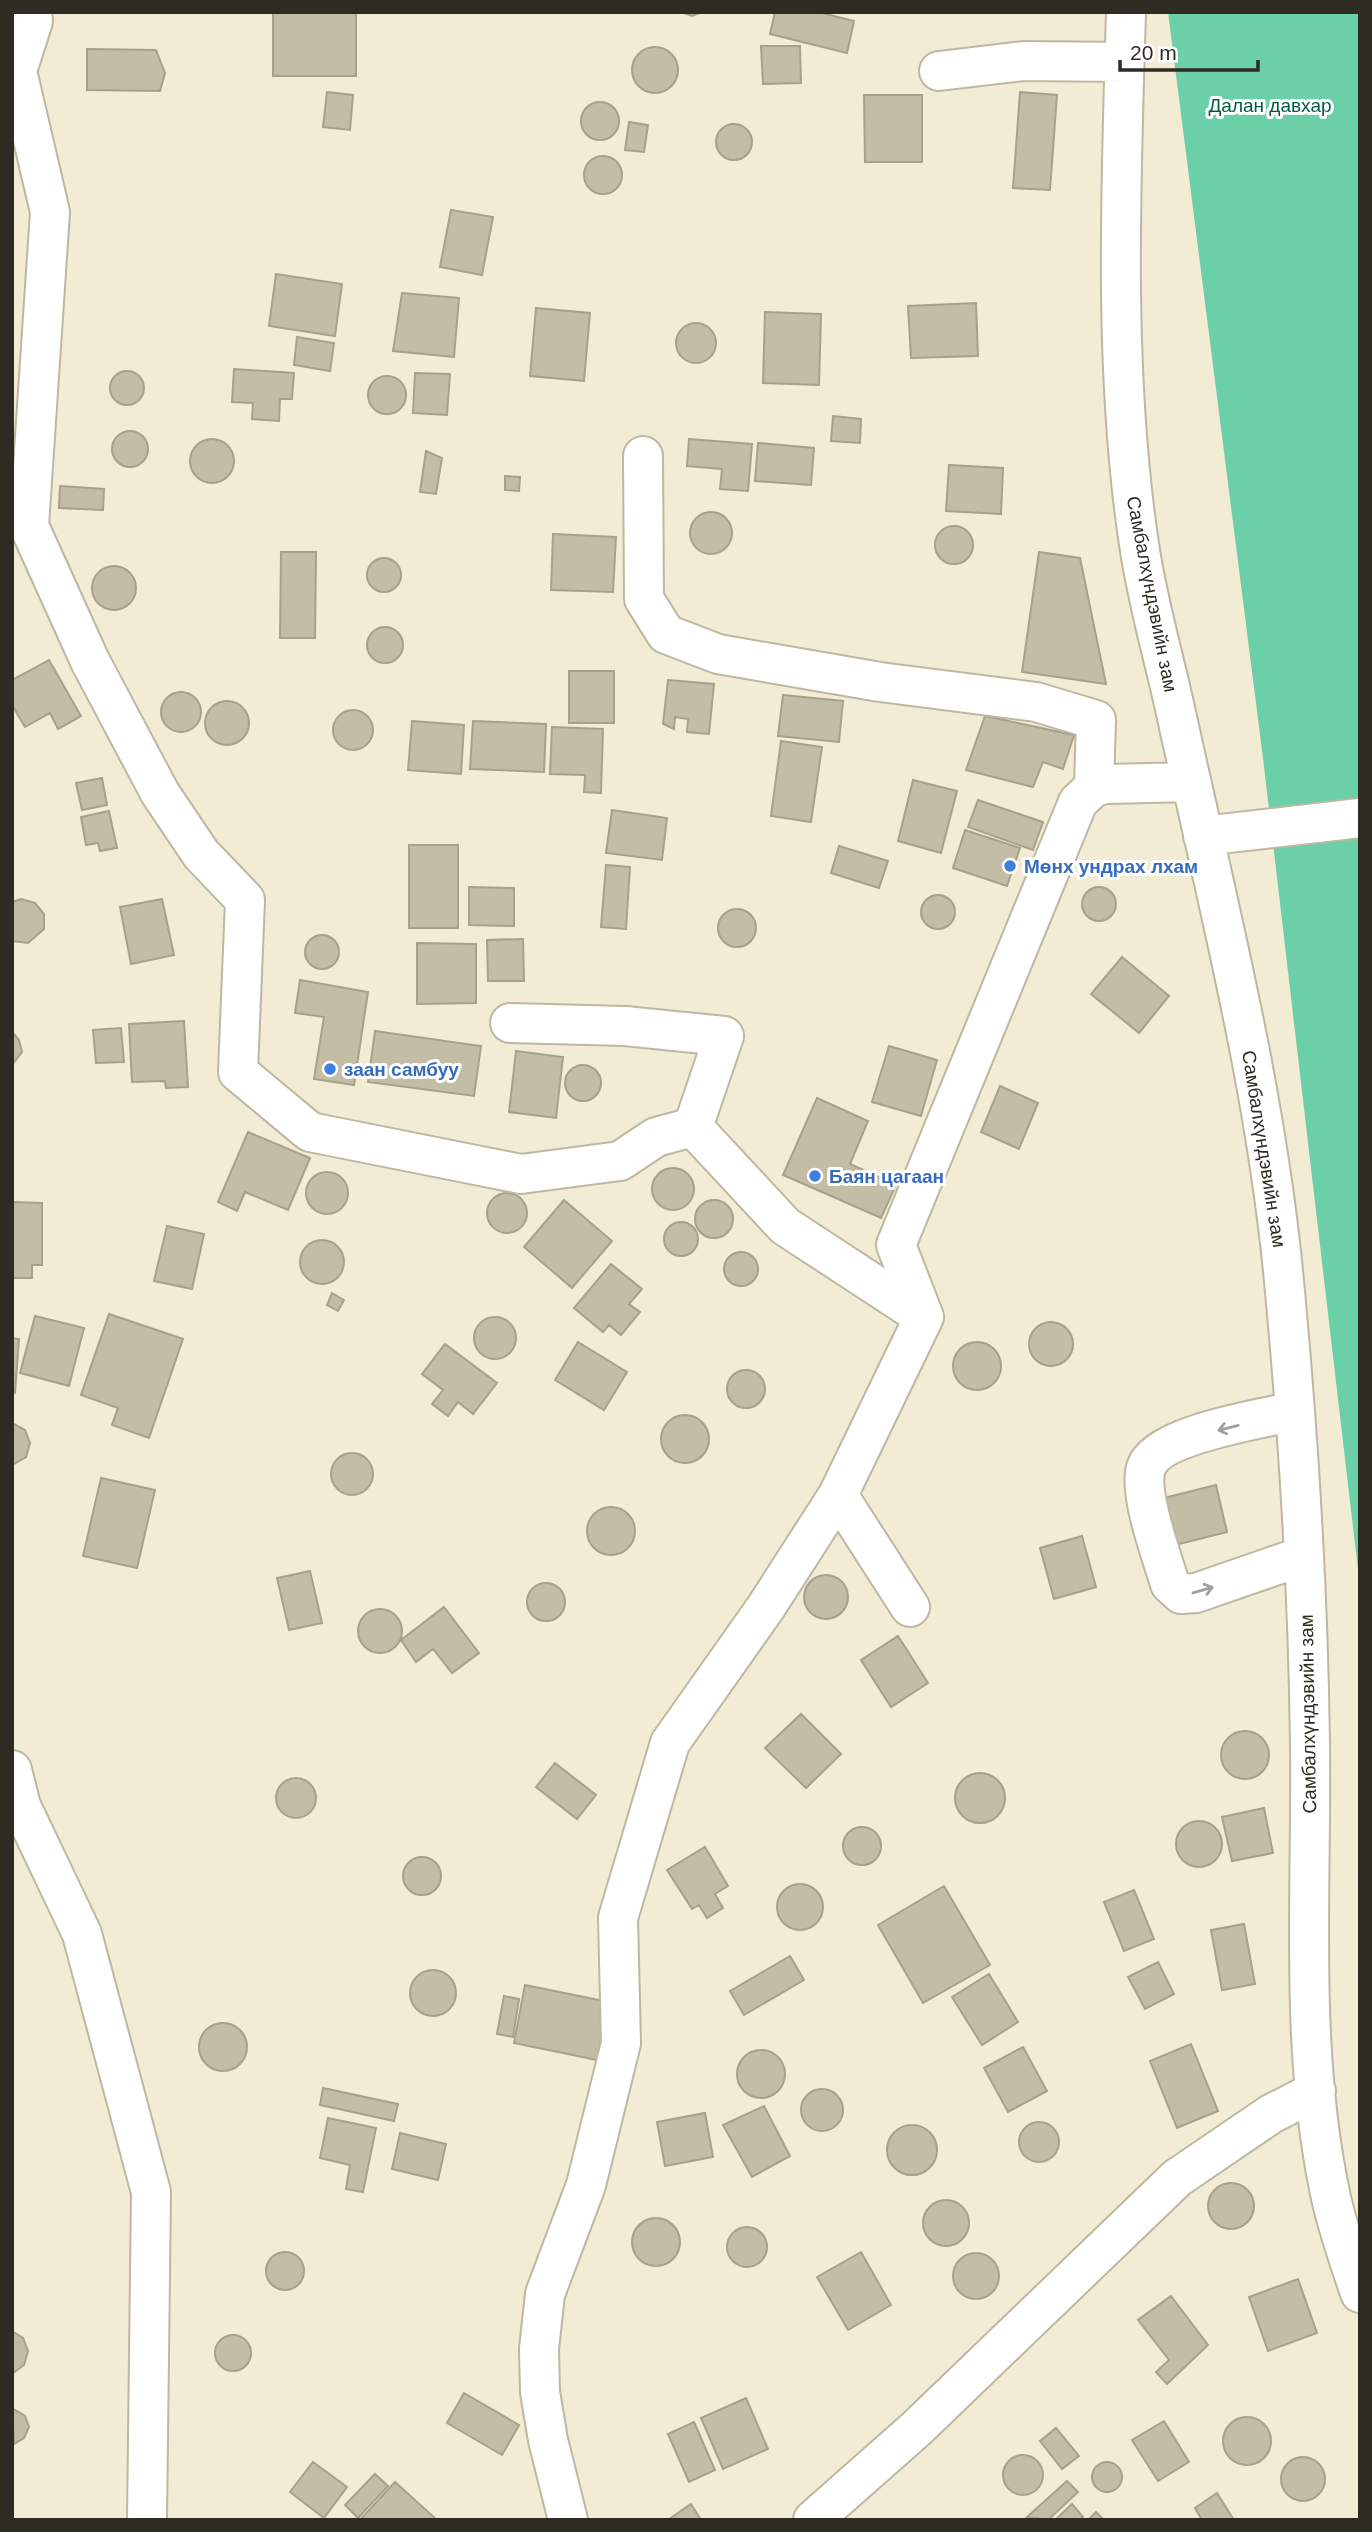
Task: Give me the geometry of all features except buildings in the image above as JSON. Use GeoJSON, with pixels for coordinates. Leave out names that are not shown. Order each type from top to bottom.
{"type":"FeatureCollection","features":[{"type":"Feature","properties":{"kind":"street"},"geometry":{"type":"LineString","coordinates":[[32,12],[33,21],[17,71],[50,212],[29,526],[90,660],[160,793],[201,854],[245,900],[238,1072],[310,1132],[521,1174],[620,1161],[656,1137],[693,1128]]}},
{"type":"Feature","properties":{"kind":"street","name":"Самбалхүндэвийн зам"},"geometry":{"type":"LineString","coordinates":[[1126,12],[1125,422],[1140,552],[1203,836],[1267,1147],[1285,1289],[1308,1651],[1310,1970],[1316,2091],[1331,2197],[1360,2292]]}},
{"type":"Feature","properties":{"kind":"street"},"geometry":{"type":"LineString","coordinates":[[939,71],[1024,61],[1124,62]]}},
{"type":"Feature","properties":{"kind":"street"},"geometry":{"type":"LineString","coordinates":[[643,456],[644,598],[666,634],[718,654],[880,682],[1035,702],[1096,720],[1094,787]]}},
{"type":"Feature","properties":{"kind":"street"},"geometry":{"type":"LineString","coordinates":[[568,2520],[548,2440],[540,2392],[539,2349],[545,2294],[586,2185],[621,2043],[618,1918],[670,1743],[766,1607],[838,1496],[924,1317],[896,1245],[1078,802],[1094,787],[1191,782]]}},
{"type":"Feature","properties":{"kind":"street"},"geometry":{"type":"LineString","coordinates":[[1203,836],[1360,818]]}},
{"type":"Feature","properties":{"kind":"street"},"geometry":{"type":"LineString","coordinates":[[510,1023],[625,1026],[724,1036],[693,1128]]}},
{"type":"Feature","properties":{"kind":"street"},"geometry":{"type":"LineString","coordinates":[[693,1128],[785,1226],[924,1317]]}},
{"type":"Feature","properties":{"kind":"street"},"geometry":{"type":"LineString","coordinates":[[1294,1411],[1179,1440],[1153,1456],[1145,1469],[1146,1494],[1170,1584],[1181,1594],[1196,1593],[1303,1556]]}},
{"type":"Feature","properties":{"kind":"street"},"geometry":{"type":"LineString","coordinates":[[838,1496],[910,1607]]}},
{"type":"Feature","properties":{"kind":"street"},"geometry":{"type":"LineString","coordinates":[[12,1770],[21,1806],[82,1934],[151,2192],[147,2520]]}},
{"type":"Feature","properties":{"kind":"street"},"geometry":{"type":"LineString","coordinates":[[813,2520],[916,2429],[1177,2178],[1270,2114],[1316,2091]]}},
{"type":"Feature","properties":{"kind":"green space","name":"Далан давхар"},"geometry":{"type":"Polygon","coordinates":[[[1168,12],[1360,12],[1360,1587],[1263,758],[1168,12]]]}},
{"type":"Feature","properties":{"kind":"place","name":"Мөнх ундрах лхам"},"geometry":{"type":"Point","coordinates":[1010,866]}},
{"type":"Feature","properties":{"kind":"place","name":"заан самбуу"},"geometry":{"type":"Point","coordinates":[330,1069]}},
{"type":"Feature","properties":{"kind":"place","name":"Баян цагаан"},"geometry":{"type":"Point","coordinates":[815,1176]}}]}
